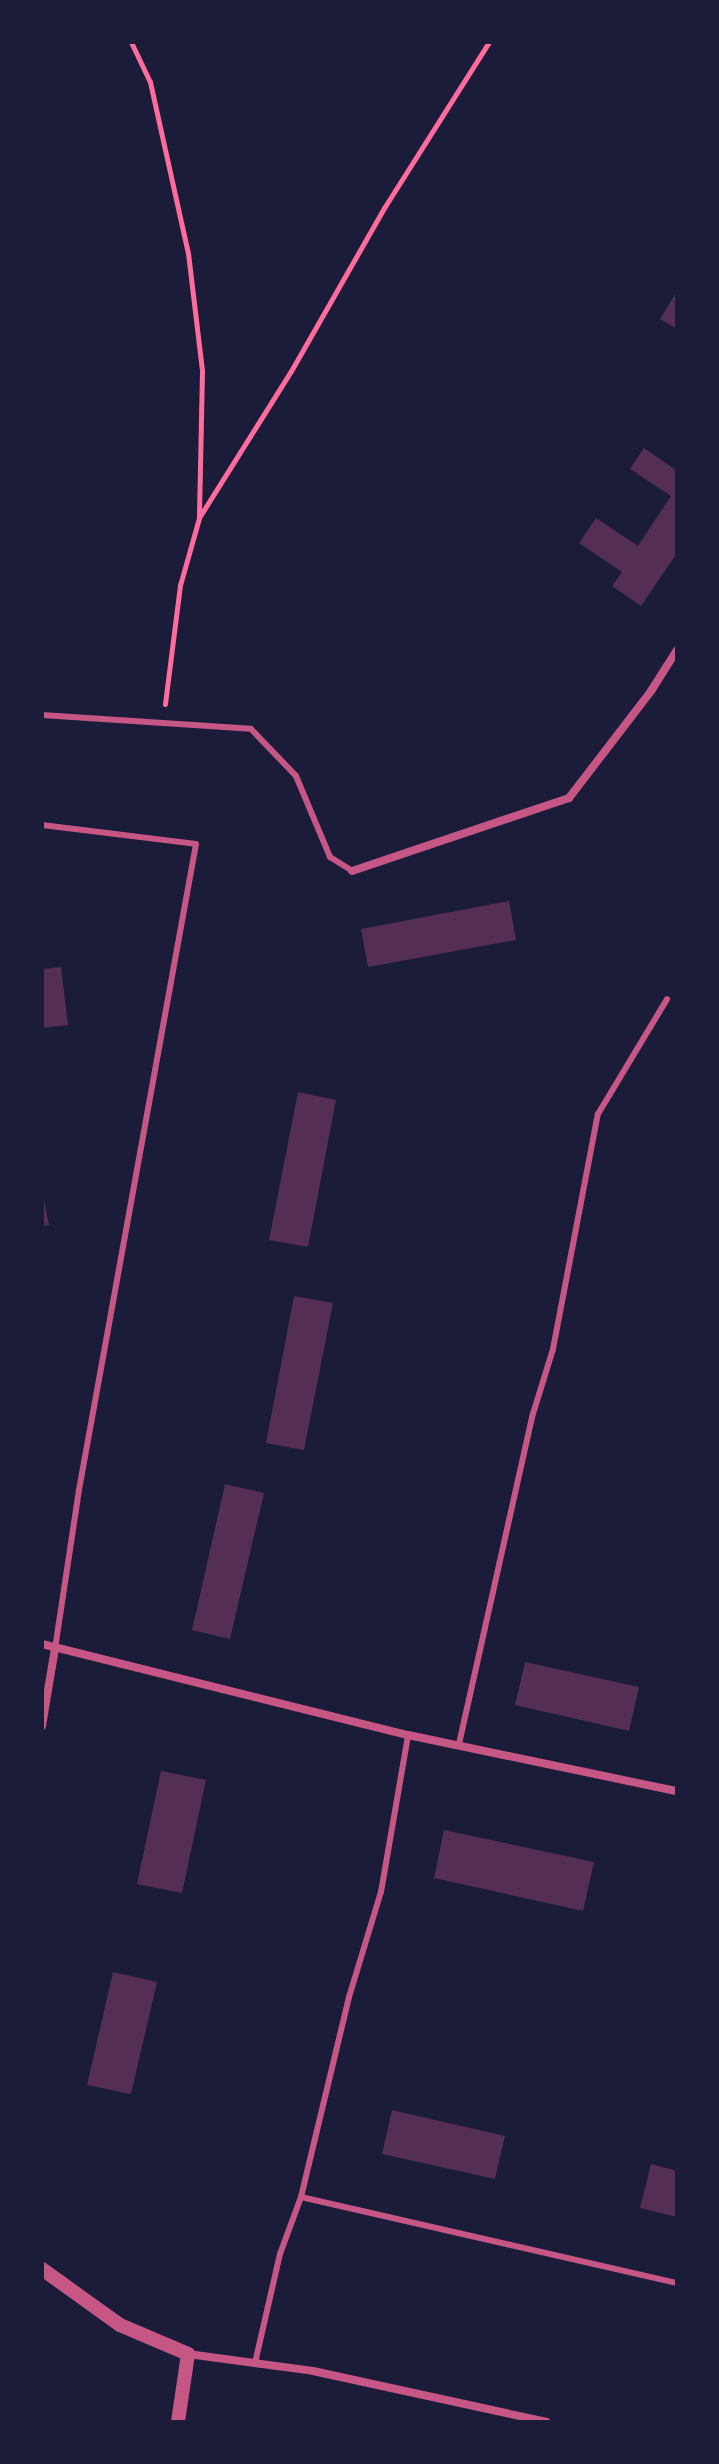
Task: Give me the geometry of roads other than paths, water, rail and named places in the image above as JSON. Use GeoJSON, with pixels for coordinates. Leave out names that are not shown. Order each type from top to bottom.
{"type":"FeatureCollection","features":[{"type":"Feature","properties":{"kind":"street"},"geometry":{"type":"LineString","coordinates":[[352,871],[569,798],[651,691],[677,650]]}},
{"type":"Feature","properties":{"kind":"street"},"geometry":{"type":"LineString","coordinates":[[42,1644],[408,1735],[677,1791]]}},
{"type":"Feature","properties":{"kind":"street"},"geometry":{"type":"LineString","coordinates":[[42,1726],[55,1648]]}},
{"type":"Feature","properties":{"kind":"street"},"geometry":{"type":"LineString","coordinates":[[42,2257],[56,2279]]}},
{"type":"Feature","properties":{"kind":"street"},"geometry":{"type":"LineString","coordinates":[[42,2269],[120,2325],[188,2354],[313,2371],[546,2422]]}},
{"type":"Feature","properties":{"kind":"street"},"geometry":{"type":"LineString","coordinates":[[178,2422],[188,2354]]}},
{"type":"Feature","properties":{"kind":"lane"},"geometry":{"type":"LineString","coordinates":[[42,715],[251,729],[296,776],[330,857],[352,871]]}},
{"type":"Feature","properties":{"kind":"lane"},"geometry":{"type":"LineString","coordinates":[[42,825],[196,844],[79,1490],[55,1648]]}},
{"type":"Feature","properties":{"kind":"lane"},"geometry":{"type":"LineString","coordinates":[[459,1744],[532,1417],[553,1349],[598,1114],[667,999]]}},
{"type":"Feature","properties":{"kind":"lane"},"geometry":{"type":"LineString","coordinates":[[255,2363],[280,2254],[301,2197],[349,1997],[381,1892],[408,1735]]}},
{"type":"Feature","properties":{"kind":"lane"},"geometry":{"type":"LineString","coordinates":[[301,2197],[677,2283]]}}]}
